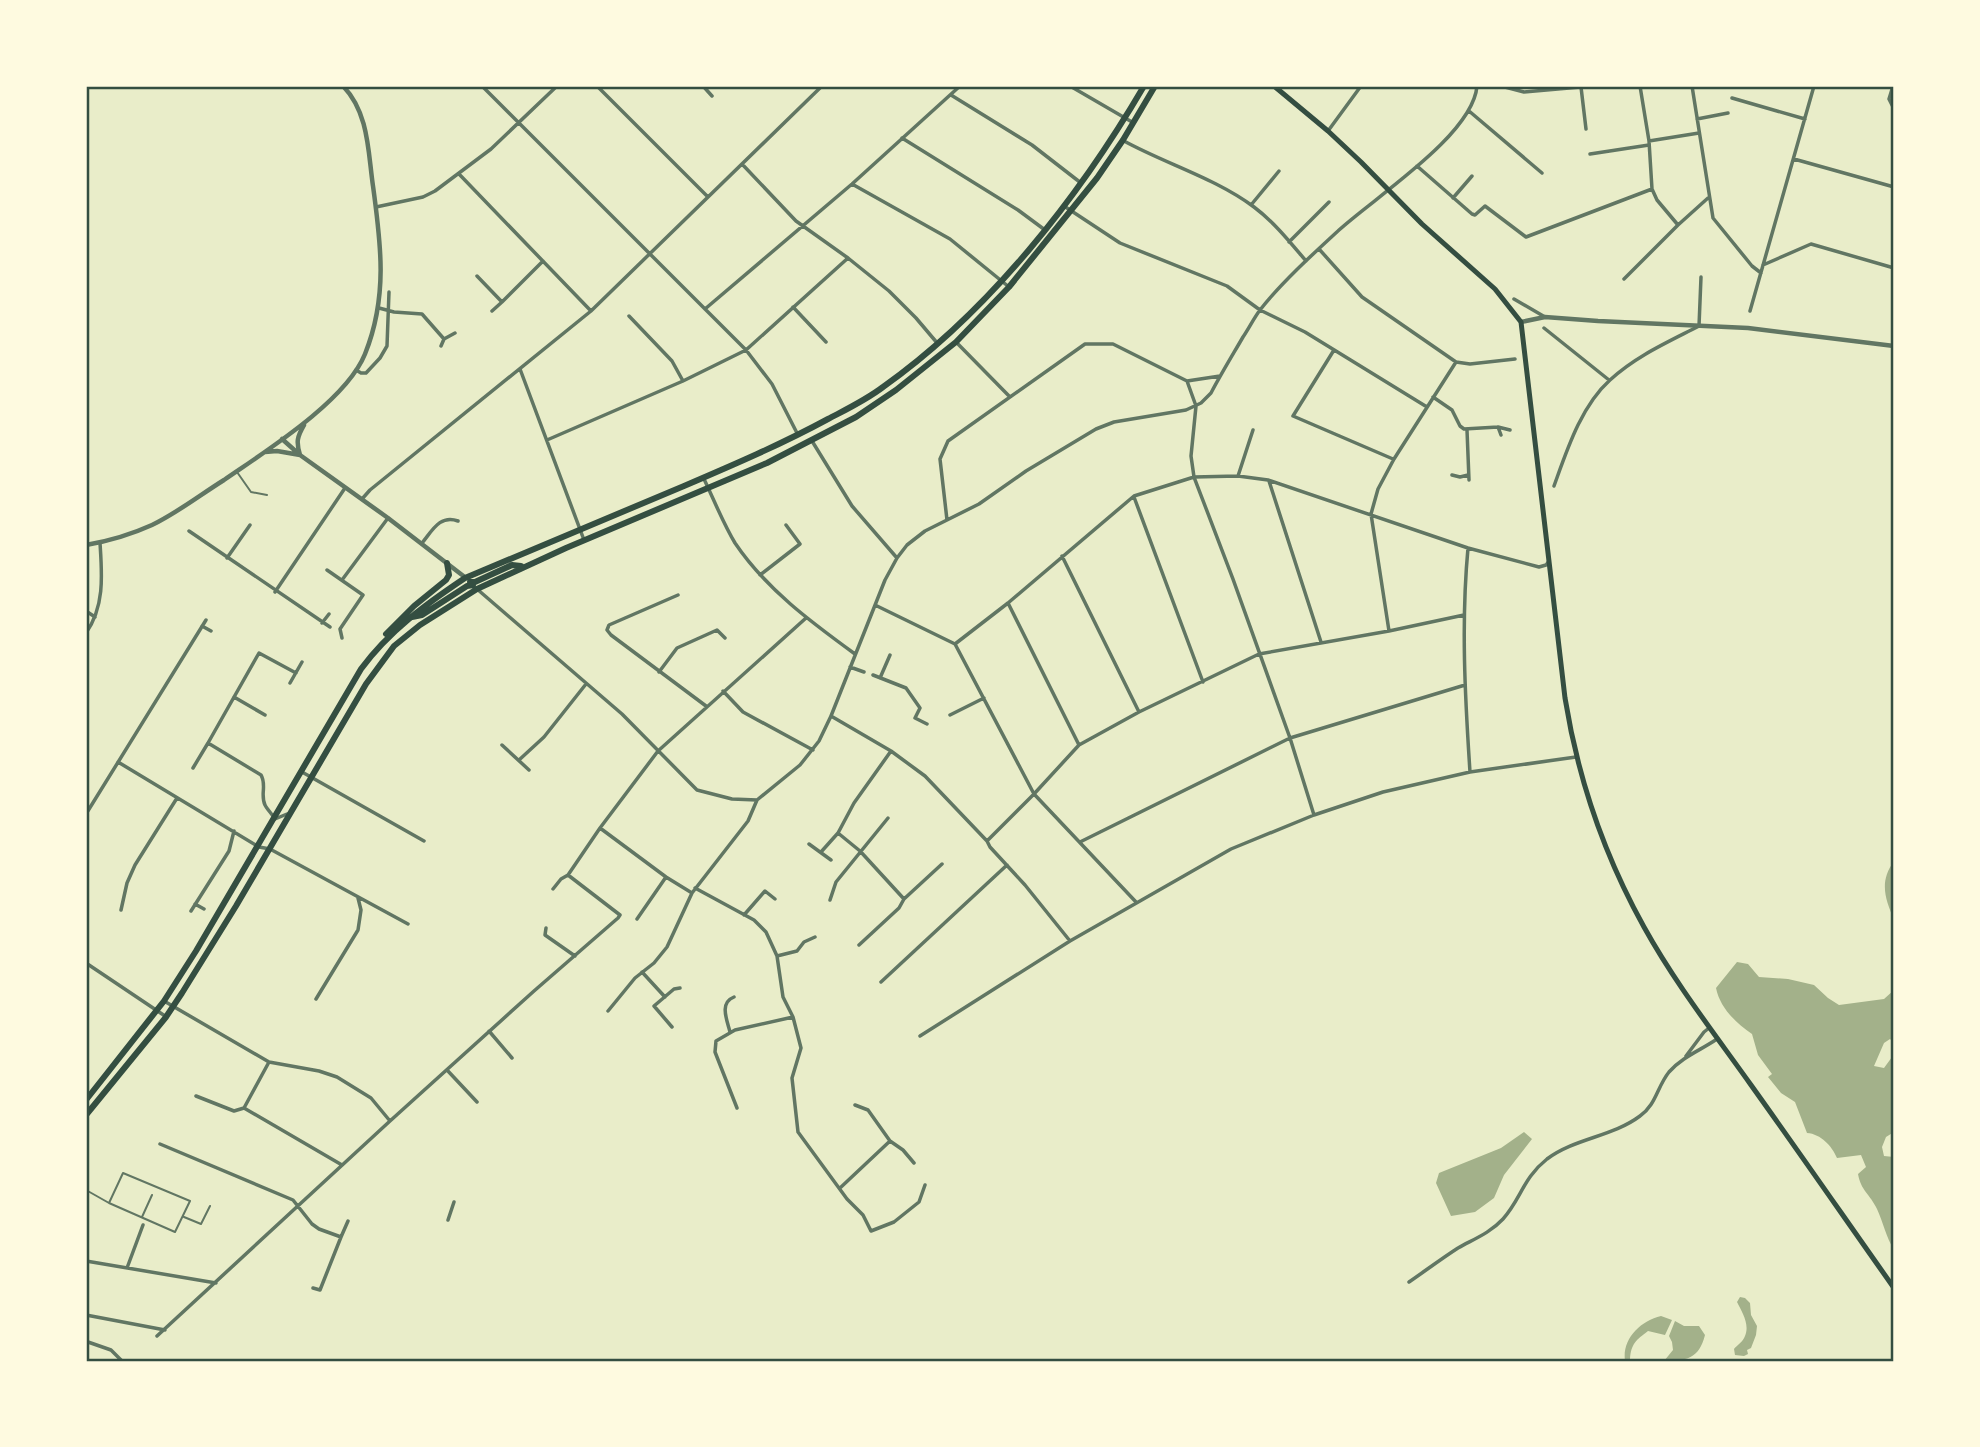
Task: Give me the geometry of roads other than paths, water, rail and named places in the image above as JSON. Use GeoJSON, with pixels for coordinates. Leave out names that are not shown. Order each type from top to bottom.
{"type":"FeatureCollection","features":[{"type":"Feature","properties":{"kind":"highway"},"geometry":{"type":"LineString","coordinates":[[86,1115],[166,1017],[198,969],[366,684],[394,646],[471,584],[580,529],[704,478],[798,435],[881,389],[938,344],[1002,281],[1081,183],[1144,86]]}},
{"type":"Feature","properties":{"kind":"highway"},"geometry":{"type":"LineString","coordinates":[[371,655],[382,642],[432,600],[523,567],[708,488],[812,441],[874,406],[956,342],[1009,287],[1072,211],[1123,140],[1155,86]]}},
{"type":"Feature","properties":{"kind":"highway"},"geometry":{"type":"LineString","coordinates":[[86,1100],[164,1001],[196,951],[361,669],[398,621],[446,580],[449,575],[447,564]]}},
{"type":"Feature","properties":{"kind":"main road"},"geometry":{"type":"LineString","coordinates":[[1274,86],[1328,131],[1422,224],[1495,289],[1521,322],[1558,650],[1576,757],[1592,811],[1621,882],[1647,931],[1709,1028],[1894,1288]]}},
{"type":"Feature","properties":{"kind":"street"},"geometry":{"type":"LineString","coordinates":[[86,545],[131,534],[177,511],[306,421],[334,397],[356,370],[366,351],[379,308],[381,267],[368,138],[358,109],[343,86]]}},
{"type":"Feature","properties":{"kind":"street"},"geometry":{"type":"LineString","coordinates":[[482,86],[746,350],[772,384],[798,435]]}},
{"type":"Feature","properties":{"kind":"street"},"geometry":{"type":"LineString","coordinates":[[376,207],[423,197],[435,191],[491,149],[558,86]]}},
{"type":"Feature","properties":{"kind":"street"},"geometry":{"type":"LineString","coordinates":[[597,86],[708,197]]}},
{"type":"Feature","properties":{"kind":"street"},"geometry":{"type":"LineString","coordinates":[[703,86],[712,96]]}},
{"type":"Feature","properties":{"kind":"street"},"geometry":{"type":"LineString","coordinates":[[362,499],[591,311],[822,86]]}},
{"type":"Feature","properties":{"kind":"street"},"geometry":{"type":"LineString","coordinates":[[705,309],[852,184],[960,86]]}},
{"type":"Feature","properties":{"kind":"street"},"geometry":{"type":"LineString","coordinates":[[1070,86],[1134,123]]}},
{"type":"Feature","properties":{"kind":"street"},"geometry":{"type":"LineString","coordinates":[[1328,131],[1361,86]]}},
{"type":"Feature","properties":{"kind":"street"},"geometry":{"type":"LineString","coordinates":[[608,1011],[667,947],[695,888],[748,821],[757,800],[800,765],[819,741],[875,605],[897,558],[913,539],[979,504],[1026,471],[1096,429],[1114,422],[1186,410],[1206,399],[1260,310],[1306,261],[1417,166],[1455,128],[1469,111],[1477,86]]}},
{"type":"Feature","properties":{"kind":"street"},"geometry":{"type":"LineString","coordinates":[[1501,86],[1524,92],[1592,86]]}},
{"type":"Feature","properties":{"kind":"street"},"geometry":{"type":"LineString","coordinates":[[1640,86],[1649,143],[1651,189],[1678,225]]}},
{"type":"Feature","properties":{"kind":"street"},"geometry":{"type":"LineString","coordinates":[[1692,86],[1713,218],[1752,266],[1761,273]]}},
{"type":"Feature","properties":{"kind":"street"},"geometry":{"type":"LineString","coordinates":[[1750,311],[1814,86]]}},
{"type":"Feature","properties":{"kind":"street"},"geometry":{"type":"LineString","coordinates":[[1893,86],[1889,99],[1894,109]]}},
{"type":"Feature","properties":{"kind":"street"},"geometry":{"type":"LineString","coordinates":[[1581,87],[1586,129]]}},
{"type":"Feature","properties":{"kind":"street"},"geometry":{"type":"LineString","coordinates":[[951,95],[1032,145],[1081,183]]}},
{"type":"Feature","properties":{"kind":"street"},"geometry":{"type":"LineString","coordinates":[[1732,98],[1805,119]]}},
{"type":"Feature","properties":{"kind":"street"},"geometry":{"type":"LineString","coordinates":[[1469,111],[1542,173]]}},
{"type":"Feature","properties":{"kind":"street"},"geometry":{"type":"LineString","coordinates":[[1697,119],[1728,113]]}},
{"type":"Feature","properties":{"kind":"street"},"geometry":{"type":"LineString","coordinates":[[1590,154],[1699,133]]}},
{"type":"Feature","properties":{"kind":"street"},"geometry":{"type":"LineString","coordinates":[[902,138],[1018,210],[1045,230]]}},
{"type":"Feature","properties":{"kind":"street"},"geometry":{"type":"LineString","coordinates":[[1123,140],[1226,189],[1251,205],[1266,216],[1306,261]]}},
{"type":"Feature","properties":{"kind":"street"},"geometry":{"type":"LineString","coordinates":[[1794,159],[1894,187]]}},
{"type":"Feature","properties":{"kind":"street"},"geometry":{"type":"LineString","coordinates":[[743,164],[796,221],[889,291],[938,344]]}},
{"type":"Feature","properties":{"kind":"street"},"geometry":{"type":"LineString","coordinates":[[1417,166],[1474,215],[1484,206],[1487,207],[1526,237],[1651,189]]}},
{"type":"Feature","properties":{"kind":"street"},"geometry":{"type":"LineString","coordinates":[[1251,205],[1279,171]]}},
{"type":"Feature","properties":{"kind":"street"},"geometry":{"type":"LineString","coordinates":[[459,174],[591,311]]}},
{"type":"Feature","properties":{"kind":"street"},"geometry":{"type":"LineString","coordinates":[[1452,198],[1472,176]]}},
{"type":"Feature","properties":{"kind":"street"},"geometry":{"type":"LineString","coordinates":[[852,184],[950,239],[1009,287]]}},
{"type":"Feature","properties":{"kind":"street"},"geometry":{"type":"LineString","coordinates":[[1624,279],[1709,198]]}},
{"type":"Feature","properties":{"kind":"street"},"geometry":{"type":"LineString","coordinates":[[1289,242],[1329,202]]}},
{"type":"Feature","properties":{"kind":"street"},"geometry":{"type":"LineString","coordinates":[[1064,205],[1120,243],[1227,286],[1260,310],[1305,332],[1427,407]]}},
{"type":"Feature","properties":{"kind":"street"},"geometry":{"type":"LineString","coordinates":[[1763,265],[1811,244],[1894,268]]}},
{"type":"Feature","properties":{"kind":"street"},"geometry":{"type":"LineString","coordinates":[[1320,249],[1362,297],[1456,362],[1470,364],[1515,359]]}},
{"type":"Feature","properties":{"kind":"street"},"geometry":{"type":"LineString","coordinates":[[547,440],[683,381],[746,350],[848,258]]}},
{"type":"Feature","properties":{"kind":"street"},"geometry":{"type":"LineString","coordinates":[[492,311],[543,261]]}},
{"type":"Feature","properties":{"kind":"street"},"geometry":{"type":"LineString","coordinates":[[477,276],[502,302]]}},
{"type":"Feature","properties":{"kind":"street"},"geometry":{"type":"LineString","coordinates":[[1699,326],[1701,278]]}},
{"type":"Feature","properties":{"kind":"street"},"geometry":{"type":"LineString","coordinates":[[356,370],[366,373],[385,351],[389,338],[389,292]]}},
{"type":"Feature","properties":{"kind":"street"},"geometry":{"type":"LineString","coordinates":[[1514,299],[1545,317]]}},
{"type":"Feature","properties":{"kind":"street"},"geometry":{"type":"LineString","coordinates":[[793,307],[826,342]]}},
{"type":"Feature","properties":{"kind":"street"},"geometry":{"type":"LineString","coordinates":[[379,308],[422,314],[444,339]]}},
{"type":"Feature","properties":{"kind":"street"},"geometry":{"type":"LineString","coordinates":[[629,316],[672,360],[683,381]]}},
{"type":"Feature","properties":{"kind":"street"},"geometry":{"type":"LineString","coordinates":[[1521,322],[1545,317],[1748,328],[1894,346]]}},
{"type":"Feature","properties":{"kind":"street"},"geometry":{"type":"LineString","coordinates":[[1555,486],[1574,433],[1609,380],[1648,352],[1699,326]]}},
{"type":"Feature","properties":{"kind":"street"},"geometry":{"type":"LineString","coordinates":[[1544,328],[1609,380]]}},
{"type":"Feature","properties":{"kind":"street"},"geometry":{"type":"LineString","coordinates":[[441,346],[444,339],[455,333]]}},
{"type":"Feature","properties":{"kind":"street"},"geometry":{"type":"LineString","coordinates":[[956,342],[1010,397]]}},
{"type":"Feature","properties":{"kind":"street"},"geometry":{"type":"LineString","coordinates":[[947,520],[940,459],[948,441],[1086,344],[1113,344],[1187,381],[1220,376]]}},
{"type":"Feature","properties":{"kind":"street"},"geometry":{"type":"LineString","coordinates":[[1334,350],[1293,416],[1394,459]]}},
{"type":"Feature","properties":{"kind":"street"},"geometry":{"type":"LineString","coordinates":[[1389,631],[1371,514],[1378,489],[1394,459],[1456,362]]}},
{"type":"Feature","properties":{"kind":"street"},"geometry":{"type":"LineString","coordinates":[[520,369],[584,540]]}},
{"type":"Feature","properties":{"kind":"street"},"geometry":{"type":"LineString","coordinates":[[1187,381],[1196,406],[1191,456],[1194,477],[1290,738],[1314,814]]}},
{"type":"Feature","properties":{"kind":"street"},"geometry":{"type":"LineString","coordinates":[[1433,397],[1452,410],[1462,428],[1467,430],[1498,427],[1510,430]]}},
{"type":"Feature","properties":{"kind":"street"},"geometry":{"type":"LineString","coordinates":[[300,455],[296,442],[306,421]]}},
{"type":"Feature","properties":{"kind":"street"},"geometry":{"type":"LineString","coordinates":[[1498,427],[1501,435]]}},
{"type":"Feature","properties":{"kind":"street"},"geometry":{"type":"LineString","coordinates":[[1238,476],[1252,430]]}},
{"type":"Feature","properties":{"kind":"street"},"geometry":{"type":"LineString","coordinates":[[1452,475],[1468,477],[1467,430]]}},
{"type":"Feature","properties":{"kind":"street"},"geometry":{"type":"LineString","coordinates":[[282,439],[471,584],[622,714],[697,790],[732,799],[757,800]]}},
{"type":"Feature","properties":{"kind":"street"},"geometry":{"type":"LineString","coordinates":[[812,441],[852,506],[897,558]]}},
{"type":"Feature","properties":{"kind":"street"},"geometry":{"type":"LineString","coordinates":[[265,452],[300,455]]}},
{"type":"Feature","properties":{"kind":"street"},"geometry":{"type":"LineString","coordinates":[[955,644],[1008,603],[1134,496],[1194,477],[1238,476],[1268,480],[1468,548],[1539,567],[1546,565],[1549,560]]}},
{"type":"Feature","properties":{"kind":"street"},"geometry":{"type":"LineString","coordinates":[[704,478],[735,542],[760,575],[806,618],[855,654]]}},
{"type":"Feature","properties":{"kind":"street"},"geometry":{"type":"LineString","coordinates":[[1268,480],[1321,642]]}},
{"type":"Feature","properties":{"kind":"street"},"geometry":{"type":"LineString","coordinates":[[275,592],[345,488]]}},
{"type":"Feature","properties":{"kind":"street"},"geometry":{"type":"LineString","coordinates":[[1134,496],[1203,682]]}},
{"type":"Feature","properties":{"kind":"street"},"geometry":{"type":"LineString","coordinates":[[342,580],[388,518]]}},
{"type":"Feature","properties":{"kind":"street"},"geometry":{"type":"LineString","coordinates":[[422,544],[442,520],[448,518],[458,521]]}},
{"type":"Feature","properties":{"kind":"street"},"geometry":{"type":"LineString","coordinates":[[227,558],[250,525]]}},
{"type":"Feature","properties":{"kind":"street"},"geometry":{"type":"LineString","coordinates":[[760,575],[800,544],[786,526]]}},
{"type":"Feature","properties":{"kind":"street"},"geometry":{"type":"LineString","coordinates":[[188,531],[330,628]]}},
{"type":"Feature","properties":{"kind":"street"},"geometry":{"type":"LineString","coordinates":[[86,633],[100,600],[103,576],[100,543]]}},
{"type":"Feature","properties":{"kind":"street"},"geometry":{"type":"LineString","coordinates":[[1468,548],[1464,615],[1470,772]]}},
{"type":"Feature","properties":{"kind":"street"},"geometry":{"type":"LineString","coordinates":[[1062,556],[1139,712]]}},
{"type":"Feature","properties":{"kind":"street"},"geometry":{"type":"LineString","coordinates":[[327,570],[370,600]]}},
{"type":"Feature","properties":{"kind":"street"},"geometry":{"type":"LineString","coordinates":[[342,638],[340,628],[363,595]]}},
{"type":"Feature","properties":{"kind":"street"},"geometry":{"type":"LineString","coordinates":[[678,595],[609,625],[607,631],[706,706]]}},
{"type":"Feature","properties":{"kind":"street"},"geometry":{"type":"LineString","coordinates":[[1008,603],[1079,745]]}},
{"type":"Feature","properties":{"kind":"street"},"geometry":{"type":"LineString","coordinates":[[875,605],[955,644],[1034,794],[1137,902]]}},
{"type":"Feature","properties":{"kind":"street"},"geometry":{"type":"LineString","coordinates":[[86,611],[95,617]]}},
{"type":"Feature","properties":{"kind":"street"},"geometry":{"type":"LineString","coordinates":[[322,623],[329,614]]}},
{"type":"Feature","properties":{"kind":"street"},"geometry":{"type":"LineString","coordinates":[[987,841],[1079,745],[1139,712],[1259,654],[1464,615]]}},
{"type":"Feature","properties":{"kind":"street"},"geometry":{"type":"LineString","coordinates":[[552,889],[568,875],[658,751],[806,618]]}},
{"type":"Feature","properties":{"kind":"street"},"geometry":{"type":"LineString","coordinates":[[86,814],[206,620]]}},
{"type":"Feature","properties":{"kind":"street"},"geometry":{"type":"LineString","coordinates":[[202,626],[211,631]]}},
{"type":"Feature","properties":{"kind":"street"},"geometry":{"type":"LineString","coordinates":[[659,672],[677,648],[717,630],[725,638]]}},
{"type":"Feature","properties":{"kind":"street"},"geometry":{"type":"LineString","coordinates":[[252,649],[296,673]]}},
{"type":"Feature","properties":{"kind":"street"},"geometry":{"type":"LineString","coordinates":[[193,768],[259,653]]}},
{"type":"Feature","properties":{"kind":"street"},"geometry":{"type":"LineString","coordinates":[[880,678],[890,655]]}},
{"type":"Feature","properties":{"kind":"street"},"geometry":{"type":"LineString","coordinates":[[290,683],[302,662]]}},
{"type":"Feature","properties":{"kind":"street"},"geometry":{"type":"LineString","coordinates":[[850,667],[864,672]]}},
{"type":"Feature","properties":{"kind":"street"},"geometry":{"type":"LineString","coordinates":[[873,675],[906,688],[920,708],[915,718],[926,724]]}},
{"type":"Feature","properties":{"kind":"street"},"geometry":{"type":"LineString","coordinates":[[519,760],[544,737],[586,684]]}},
{"type":"Feature","properties":{"kind":"street"},"geometry":{"type":"LineString","coordinates":[[1080,842],[1290,738],[1465,685]]}},
{"type":"Feature","properties":{"kind":"street"},"geometry":{"type":"LineString","coordinates":[[723,691],[743,712],[813,750]]}},
{"type":"Feature","properties":{"kind":"street"},"geometry":{"type":"LineString","coordinates":[[234,697],[265,715]]}},
{"type":"Feature","properties":{"kind":"street"},"geometry":{"type":"LineString","coordinates":[[950,715],[984,698]]}},
{"type":"Feature","properties":{"kind":"street"},"geometry":{"type":"LineString","coordinates":[[831,716],[891,751],[925,776],[987,841],[1070,941]]}},
{"type":"Feature","properties":{"kind":"street"},"geometry":{"type":"LineString","coordinates":[[334,719],[343,724]]}},
{"type":"Feature","properties":{"kind":"street"},"geometry":{"type":"LineString","coordinates":[[208,743],[261,775],[265,786],[265,807],[275,819],[292,811]]}},
{"type":"Feature","properties":{"kind":"street"},"geometry":{"type":"LineString","coordinates":[[502,745],[529,770]]}},
{"type":"Feature","properties":{"kind":"street"},"geometry":{"type":"LineString","coordinates":[[821,853],[838,833],[853,803],[891,751]]}},
{"type":"Feature","properties":{"kind":"street"},"geometry":{"type":"LineString","coordinates":[[920,1037],[1070,941],[1231,849],[1314,814],[1383,792],[1470,772],[1576,757]]}},
{"type":"Feature","properties":{"kind":"street"},"geometry":{"type":"LineString","coordinates":[[118,762],[259,847],[270,849],[408,925]]}},
{"type":"Feature","properties":{"kind":"street"},"geometry":{"type":"LineString","coordinates":[[302,772],[424,841]]}},
{"type":"Feature","properties":{"kind":"street"},"geometry":{"type":"LineString","coordinates":[[121,910],[127,883],[135,865],[177,798]]}},
{"type":"Feature","properties":{"kind":"street"},"geometry":{"type":"LineString","coordinates":[[271,811],[281,809],[283,827]]}},
{"type":"Feature","properties":{"kind":"street"},"geometry":{"type":"LineString","coordinates":[[830,900],[836,882],[888,818]]}},
{"type":"Feature","properties":{"kind":"street"},"geometry":{"type":"LineString","coordinates":[[600,828],[692,893]]}},
{"type":"Feature","properties":{"kind":"street"},"geometry":{"type":"LineString","coordinates":[[191,911],[229,851],[234,831]]}},
{"type":"Feature","properties":{"kind":"street"},"geometry":{"type":"LineString","coordinates":[[838,833],[860,851],[904,899]]}},
{"type":"Feature","properties":{"kind":"street"},"geometry":{"type":"LineString","coordinates":[[809,844],[831,860]]}},
{"type":"Feature","properties":{"kind":"street"},"geometry":{"type":"LineString","coordinates":[[859,945],[942,864]]}},
{"type":"Feature","properties":{"kind":"street"},"geometry":{"type":"LineString","coordinates":[[881,982],[1007,865]]}},
{"type":"Feature","properties":{"kind":"street"},"geometry":{"type":"LineString","coordinates":[[157,1336],[446,1070],[620,915],[568,875]]}},
{"type":"Feature","properties":{"kind":"street"},"geometry":{"type":"LineString","coordinates":[[637,919],[667,877]]}},
{"type":"Feature","properties":{"kind":"street"},"geometry":{"type":"LineString","coordinates":[[695,888],[761,925],[771,940],[777,956],[783,997],[793,1017],[802,1048],[792,1078],[798,1132],[839,1188],[863,1215],[871,1231],[894,1222],[919,1202],[925,1185]]}},
{"type":"Feature","properties":{"kind":"street"},"geometry":{"type":"LineString","coordinates":[[744,915],[765,891],[775,899]]}},
{"type":"Feature","properties":{"kind":"street"},"geometry":{"type":"LineString","coordinates":[[316,999],[358,930],[361,910],[358,898]]}},
{"type":"Feature","properties":{"kind":"street"},"geometry":{"type":"LineString","coordinates":[[195,904],[204,909]]}},
{"type":"Feature","properties":{"kind":"street"},"geometry":{"type":"LineString","coordinates":[[545,935],[546,928]]}},
{"type":"Feature","properties":{"kind":"street"},"geometry":{"type":"LineString","coordinates":[[545,935],[575,956]]}},
{"type":"Feature","properties":{"kind":"street"},"geometry":{"type":"LineString","coordinates":[[540,938],[545,935]]}},
{"type":"Feature","properties":{"kind":"street"},"geometry":{"type":"LineString","coordinates":[[777,956],[798,950],[804,942],[815,937]]}},
{"type":"Feature","properties":{"kind":"street"},"geometry":{"type":"LineString","coordinates":[[86,962],[166,1017]]}},
{"type":"Feature","properties":{"kind":"street"},"geometry":{"type":"LineString","coordinates":[[642,972],[665,997]]}},
{"type":"Feature","properties":{"kind":"street"},"geometry":{"type":"LineString","coordinates":[[672,1027],[654,1006],[674,989],[680,988]]}},
{"type":"Feature","properties":{"kind":"street"},"geometry":{"type":"LineString","coordinates":[[730,1032],[726,1019],[726,1003],[734,997]]}},
{"type":"Feature","properties":{"kind":"street"},"geometry":{"type":"LineString","coordinates":[[164,1001],[269,1062],[337,1077],[371,1098],[390,1121]]}},
{"type":"Feature","properties":{"kind":"street"},"geometry":{"type":"LineString","coordinates":[[737,1108],[715,1052],[716,1041],[730,1032],[793,1017]]}},
{"type":"Feature","properties":{"kind":"street"},"geometry":{"type":"LineString","coordinates":[[1409,1282],[1496,1226],[1511,1208],[1529,1177],[1549,1158],[1640,1116],[1657,1097],[1662,1082],[1671,1070],[1709,1028]]}},
{"type":"Feature","properties":{"kind":"street"},"geometry":{"type":"LineString","coordinates":[[489,1031],[512,1058]]}},
{"type":"Feature","properties":{"kind":"street"},"geometry":{"type":"LineString","coordinates":[[1685,1057],[1717,1039]]}},
{"type":"Feature","properties":{"kind":"street"},"geometry":{"type":"LineString","coordinates":[[196,1096],[234,1111],[244,1108],[269,1062]]}},
{"type":"Feature","properties":{"kind":"street"},"geometry":{"type":"LineString","coordinates":[[446,1070],[477,1102]]}},
{"type":"Feature","properties":{"kind":"street"},"geometry":{"type":"LineString","coordinates":[[855,1105],[868,1110],[890,1141],[903,1150],[914,1163]]}},
{"type":"Feature","properties":{"kind":"street"},"geometry":{"type":"LineString","coordinates":[[244,1108],[342,1166]]}},
{"type":"Feature","properties":{"kind":"street"},"geometry":{"type":"LineString","coordinates":[[839,1188],[890,1141]]}},
{"type":"Feature","properties":{"kind":"street"},"geometry":{"type":"LineString","coordinates":[[160,1144],[293,1200],[319,1229],[341,1237]]}},
{"type":"Feature","properties":{"kind":"street"},"geometry":{"type":"LineString","coordinates":[[448,1220],[454,1202]]}},
{"type":"Feature","properties":{"kind":"street"},"geometry":{"type":"LineString","coordinates":[[127,1268],[143,1224]]}},
{"type":"Feature","properties":{"kind":"street"},"geometry":{"type":"LineString","coordinates":[[313,1288],[320,1290],[348,1224]]}},
{"type":"Feature","properties":{"kind":"street"},"geometry":{"type":"LineString","coordinates":[[86,1261],[216,1283]]}},
{"type":"Feature","properties":{"kind":"street"},"geometry":{"type":"LineString","coordinates":[[86,1315],[165,1329]]}},
{"type":"Feature","properties":{"kind":"street"},"geometry":{"type":"LineString","coordinates":[[88,1342],[111,1350],[121,1361]]}},
{"type":"Feature","properties":{"kind":"lane"},"geometry":{"type":"LineString","coordinates":[[236,471],[251,492],[267,495]]}},
{"type":"Feature","properties":{"kind":"lane"},"geometry":{"type":"LineString","coordinates":[[86,1190],[109,1203],[175,1232],[190,1202],[123,1173],[109,1203]]}},
{"type":"Feature","properties":{"kind":"lane"},"geometry":{"type":"LineString","coordinates":[[142,1218],[152,1195]]}},
{"type":"Feature","properties":{"kind":"lane"},"geometry":{"type":"LineString","coordinates":[[183,1216],[201,1224],[210,1206]]}}]}
